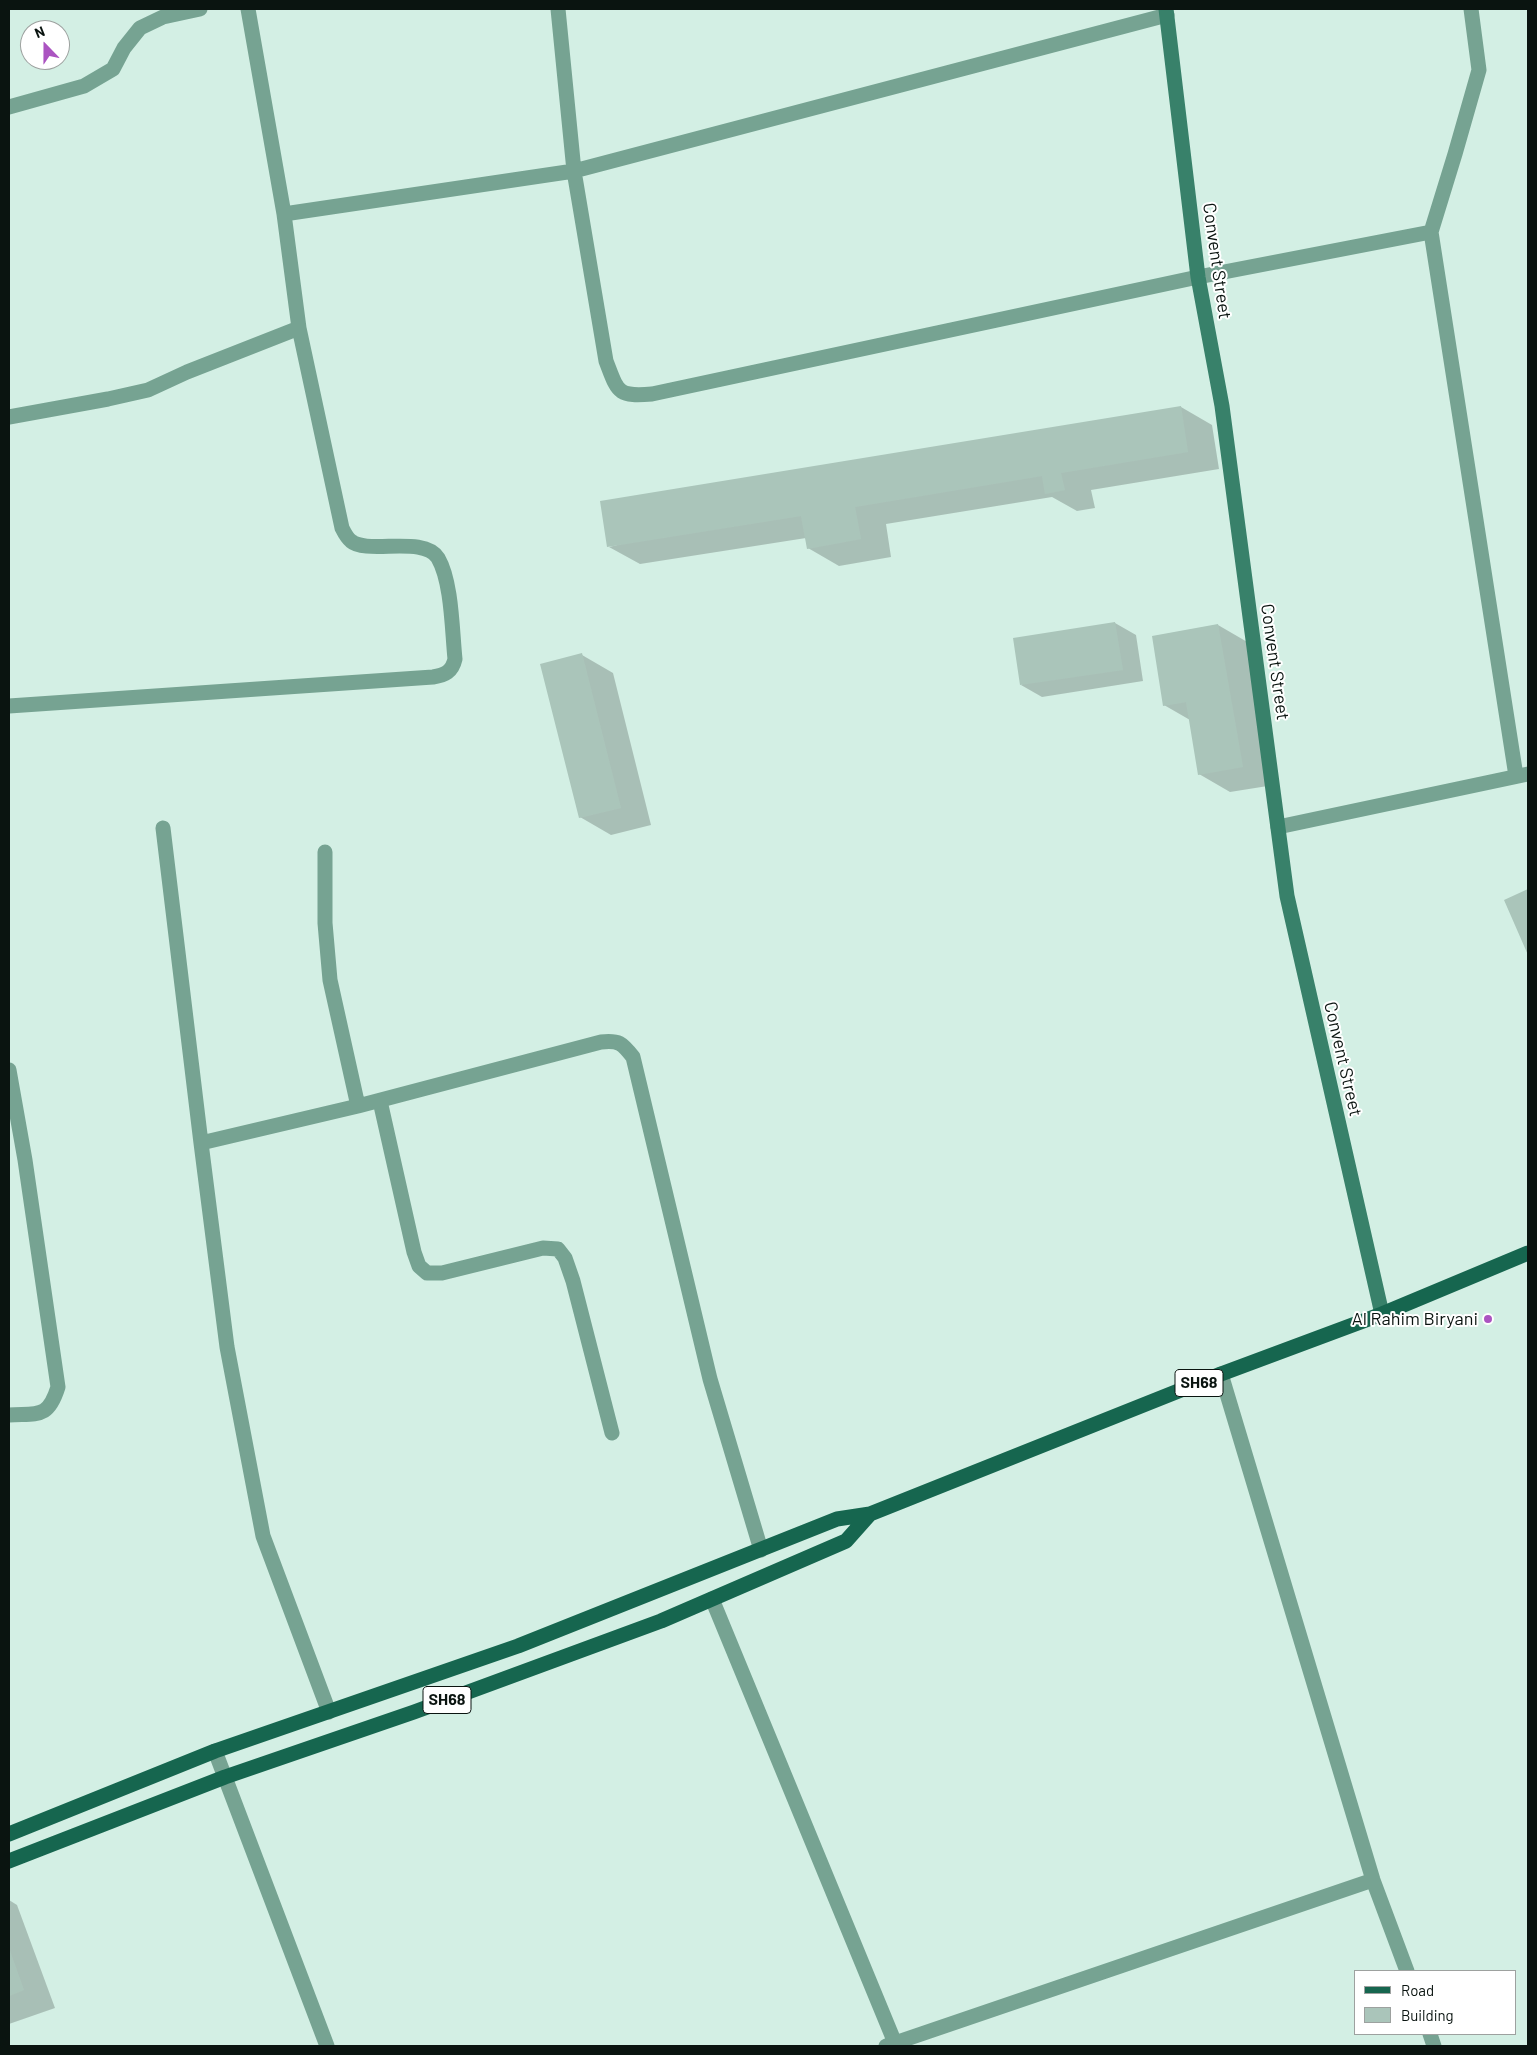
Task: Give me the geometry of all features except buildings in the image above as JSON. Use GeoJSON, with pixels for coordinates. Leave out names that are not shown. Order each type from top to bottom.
{"type":"FeatureCollection","features":[{"type":"Feature","properties":{"kind":"main road","name":"SH68"},"geometry":{"type":"LineString","coordinates":[[9,1834],[215,1751],[518,1646],[837,1519],[870,1514],[1221,1374],[1382,1314],[1528,1253]]}},
{"type":"Feature","properties":{"kind":"main road","name":"SH68"},"geometry":{"type":"LineString","coordinates":[[9,1861],[225,1777],[560,1659],[712,1599],[846,1541],[870,1514]]}},
{"type":"Feature","properties":{"kind":"street"},"geometry":{"type":"LineString","coordinates":[[9,107],[84,86],[113,69],[124,48],[140,28],[163,17],[200,9]]}},
{"type":"Feature","properties":{"kind":"street"},"geometry":{"type":"LineString","coordinates":[[9,706],[433,677],[446,674],[453,667],[455,659],[446,579],[436,555],[425,549],[412,546],[360,545],[351,541],[342,528],[299,328],[284,214],[248,9]]}},
{"type":"Feature","properties":{"kind":"street"},"geometry":{"type":"LineString","coordinates":[[558,9],[574,171],[606,361],[616,388],[629,396],[652,394],[1198,277],[1430,232]]}},
{"type":"Feature","properties":{"kind":"street"},"geometry":{"type":"LineString","coordinates":[[1278,827],[1522,775],[1430,232],[1479,70],[1471,9]]}},
{"type":"Feature","properties":{"kind":"street"},"geometry":{"type":"LineString","coordinates":[[284,214],[574,171],[1166,12]]}},
{"type":"Feature","properties":{"kind":"street","name":"Convent Street"},"geometry":{"type":"LineString","coordinates":[[1166,12],[1198,277],[1222,406],[1287,896],[1382,1314]]}},
{"type":"Feature","properties":{"kind":"street"},"geometry":{"type":"LineString","coordinates":[[9,416],[148,390],[187,372],[299,328]]}},
{"type":"Feature","properties":{"kind":"street"},"geometry":{"type":"LineString","coordinates":[[163,828],[200,1144],[227,1347],[263,1536],[329,1712]]}},
{"type":"Feature","properties":{"kind":"street"},"geometry":{"type":"LineString","coordinates":[[325,852],[325,923],[330,980],[358,1106]]}},
{"type":"Feature","properties":{"kind":"street"},"geometry":{"type":"LineString","coordinates":[[200,1144],[358,1106],[601,1042],[616,1041],[633,1058],[710,1379],[760,1550]]}},
{"type":"Feature","properties":{"kind":"street"},"geometry":{"type":"LineString","coordinates":[[9,1070],[25,1160],[58,1387],[52,1403],[41,1414],[9,1415]]}},
{"type":"Feature","properties":{"kind":"street"},"geometry":{"type":"LineString","coordinates":[[380,1100],[414,1252],[420,1266],[427,1273],[442,1273],[543,1248],[558,1249],[565,1258],[573,1281],[612,1433]]}},
{"type":"Feature","properties":{"kind":"street"},"geometry":{"type":"LineString","coordinates":[[1221,1374],[1373,1880],[1407,1970]]}},
{"type":"Feature","properties":{"kind":"street"},"geometry":{"type":"LineString","coordinates":[[712,1599],[890,2044],[1373,1880]]}},
{"type":"Feature","properties":{"kind":"street"},"geometry":{"type":"LineString","coordinates":[[215,1751],[327,2046]]}},
{"type":"Feature","properties":{"kind":"place","name":"Al Rahim Biryani"},"geometry":{"type":"Point","coordinates":[1488,1319]}}]}
